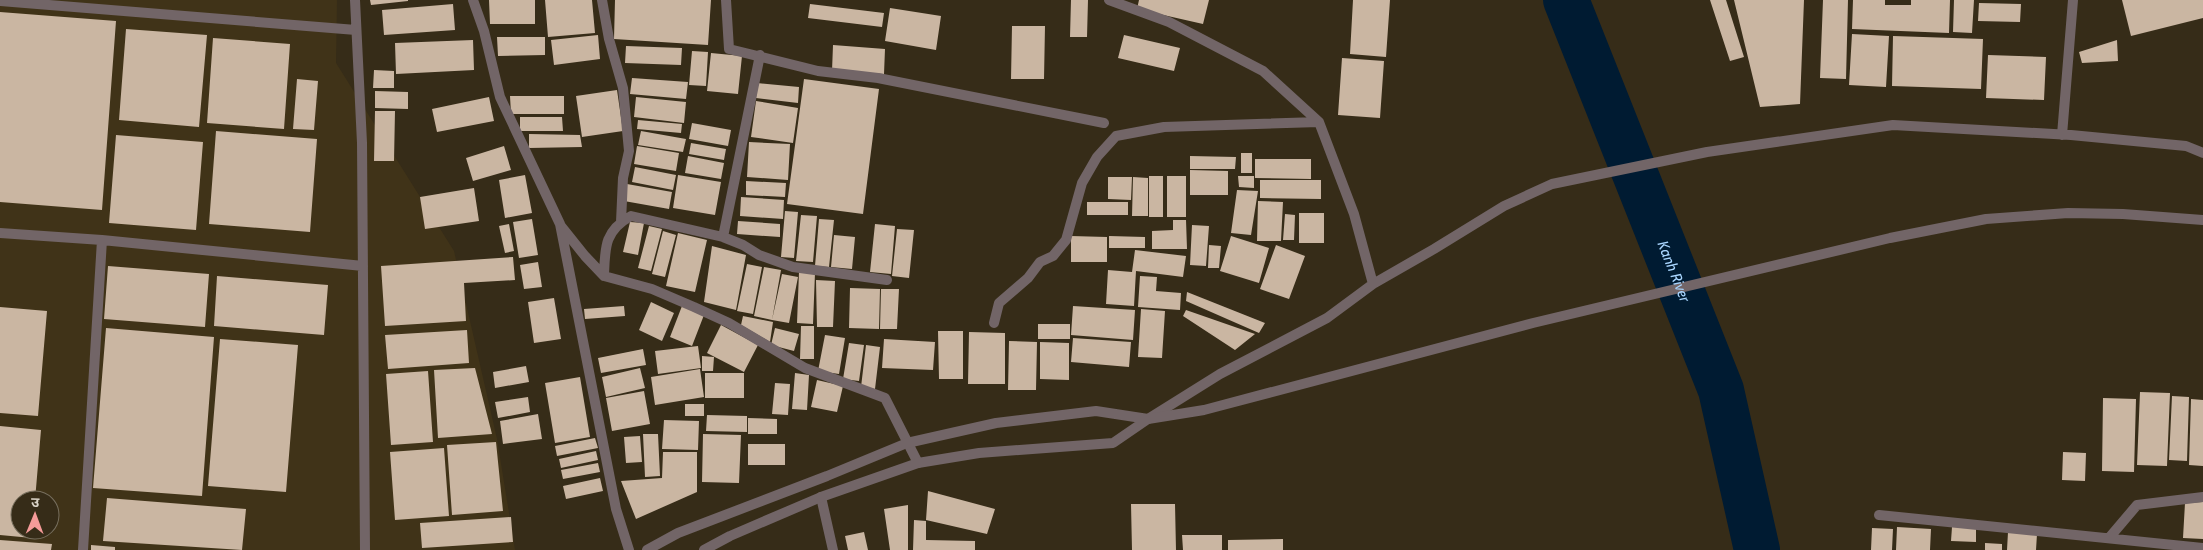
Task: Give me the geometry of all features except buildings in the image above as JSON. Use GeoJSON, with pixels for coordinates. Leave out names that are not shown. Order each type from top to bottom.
{"type":"FeatureCollection","features":[{"type":"Feature","properties":{"kind":"street"},"geometry":{"type":"LineString","coordinates":[[355,0],[362,143],[365,550]]}},
{"type":"Feature","properties":{"kind":"street"},"geometry":{"type":"LineString","coordinates":[[473,0],[484,31],[500,97],[560,224],[585,256],[604,276],[652,289],[685,303],[729,324],[805,368],[885,398],[918,463]]}},
{"type":"Feature","properties":{"kind":"street"},"geometry":{"type":"LineString","coordinates":[[602,0],[609,39],[623,88],[629,151],[623,178],[622,222]]}},
{"type":"Feature","properties":{"kind":"street"},"geometry":{"type":"LineString","coordinates":[[726,0],[729,49],[760,55],[818,71],[878,78],[1104,123]]}},
{"type":"Feature","properties":{"kind":"street"},"geometry":{"type":"LineString","coordinates":[[1109,0],[1169,22],[1263,71],[1318,122],[1354,214],[1373,284]]}},
{"type":"Feature","properties":{"kind":"street"},"geometry":{"type":"LineString","coordinates":[[2062,135],[2073,0]]}},
{"type":"Feature","properties":{"kind":"street"},"geometry":{"type":"LineString","coordinates":[[0,1],[356,30]]}},
{"type":"Feature","properties":{"kind":"street"},"geometry":{"type":"LineString","coordinates":[[723,237],[760,55]]}},
{"type":"Feature","properties":{"kind":"street"},"geometry":{"type":"LineString","coordinates":[[994,323],[999,303],[1028,278],[1040,262],[1053,256],[1066,240],[1082,183],[1097,157],[1116,136],[1164,127],[1318,122]]}},
{"type":"Feature","properties":{"kind":"street"},"geometry":{"type":"LineString","coordinates":[[704,550],[730,536],[821,497],[918,463],[979,453],[1112,443],[1220,374],[1327,318],[1373,284],[1504,206],[1552,184],[1707,152],[1892,125],[2062,135],[2186,146],[2203,153]]}},
{"type":"Feature","properties":{"kind":"street"},"geometry":{"type":"LineString","coordinates":[[647,550],[678,533],[907,443],[958,430],[996,423],[1096,411],[1148,419],[1204,410],[1533,322],[1890,238],[1986,218],[2068,213],[2123,214],[2203,220]]}},
{"type":"Feature","properties":{"kind":"street"},"geometry":{"type":"LineString","coordinates":[[604,276],[605,246],[614,228],[632,216],[723,237],[743,245],[759,255],[793,267],[887,280]]}},
{"type":"Feature","properties":{"kind":"street"},"geometry":{"type":"LineString","coordinates":[[560,224],[616,509],[629,550]]}},
{"type":"Feature","properties":{"kind":"street"},"geometry":{"type":"LineString","coordinates":[[0,233],[102,240],[363,266]]}},
{"type":"Feature","properties":{"kind":"street"},"geometry":{"type":"LineString","coordinates":[[83,550],[102,240]]}},
{"type":"Feature","properties":{"kind":"street"},"geometry":{"type":"LineString","coordinates":[[821,497],[833,550]]}},
{"type":"Feature","properties":{"kind":"street"},"geometry":{"type":"LineString","coordinates":[[2109,538],[2137,505],[2203,497]]}},
{"type":"Feature","properties":{"kind":"street"},"geometry":{"type":"LineString","coordinates":[[1878,515],[2203,548]]}},
{"type":"Feature","properties":{"kind":"shaded area"},"geometry":{"type":"Polygon","coordinates":[[[0,0],[337,0],[336,63],[454,251],[497,439],[515,550],[0,550],[0,0]]]}},
{"type":"Feature","properties":{"kind":"waterway","name":"Kanh River"},"geometry":{"type":"LineString","coordinates":[[1566,0],[1721,390],[1757,550]]}}]}
